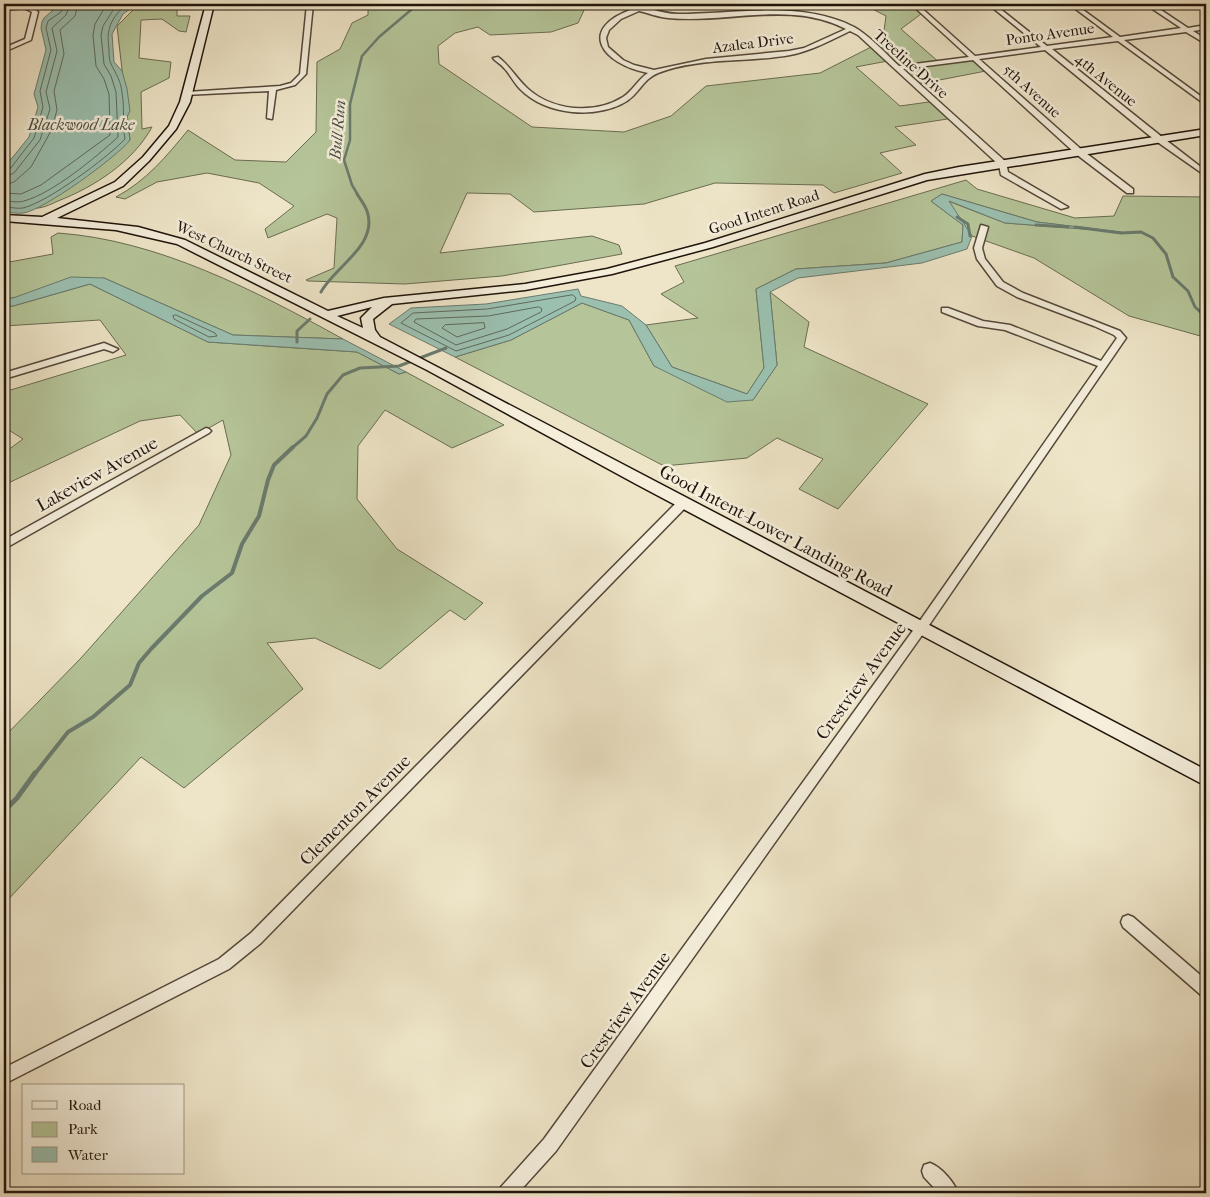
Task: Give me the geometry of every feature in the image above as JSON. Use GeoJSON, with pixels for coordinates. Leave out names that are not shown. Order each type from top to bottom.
{"type":"FeatureCollection","features":[{"type":"Feature","properties":{"kind":"main road"},"geometry":{"type":"LineString","coordinates":[[44,220],[104,192],[129,175],[173,127],[182,111],[210,4]]}},
{"type":"Feature","properties":{"kind":"main road","name":"Good Intent Road"},"geometry":{"type":"LineString","coordinates":[[329,314],[401,299],[525,287],[608,272],[709,245],[907,182],[959,170],[1206,132]]}},
{"type":"Feature","properties":{"kind":"main road","name":"West Church Street"},"geometry":{"type":"LineString","coordinates":[[4,218],[121,227],[162,235],[181,242],[329,314]]}},
{"type":"Feature","properties":{"kind":"main road"},"geometry":{"type":"LineString","coordinates":[[376,339],[367,326],[368,316],[381,307],[401,299]]}},
{"type":"Feature","properties":{"kind":"main road","name":"Good Intent-Lower Landing Road"},"geometry":{"type":"LineString","coordinates":[[329,314],[683,503],[1206,778]]}},
{"type":"Feature","properties":{"kind":"street"},"geometry":{"type":"LineString","coordinates":[[187,94],[273,88],[293,84],[303,74],[310,4]]}},
{"type":"Feature","properties":{"kind":"street","name":"Treeline Drive"},"geometry":{"type":"LineString","coordinates":[[625,4],[638,10],[668,16],[701,16],[787,7],[819,15],[852,28],[1003,164],[1004,173],[1064,207]]}},
{"type":"Feature","properties":{"kind":"street","name":"4th Avenue"},"geometry":{"type":"LineString","coordinates":[[991,4],[1159,139],[1206,174]]}},
{"type":"Feature","properties":{"kind":"street"},"geometry":{"type":"LineString","coordinates":[[1072,4],[1206,103]]}},
{"type":"Feature","properties":{"kind":"street"},"geometry":{"type":"LineString","coordinates":[[1148,4],[1206,42]]}},
{"type":"Feature","properties":{"kind":"street"},"geometry":{"type":"LineString","coordinates":[[4,8],[22,6],[34,9],[35,14],[30,35],[25,42],[4,50]]}},
{"type":"Feature","properties":{"kind":"street","name":"5th Avenue"},"geometry":{"type":"LineString","coordinates":[[916,6],[1079,152],[1130,191]]}},
{"type":"Feature","properties":{"kind":"street"},"geometry":{"type":"LineString","coordinates":[[638,10],[617,18],[603,32],[602,42],[607,50],[629,67],[654,72]]}},
{"type":"Feature","properties":{"kind":"street","name":"Ponto Avenue"},"geometry":{"type":"LineString","coordinates":[[898,68],[1206,27]]}},
{"type":"Feature","properties":{"kind":"street","name":"Azalea Drive"},"geometry":{"type":"LineString","coordinates":[[654,72],[685,64],[798,51],[852,28]]}},
{"type":"Feature","properties":{"kind":"street"},"geometry":{"type":"LineString","coordinates":[[496,58],[510,71],[526,91],[555,108],[570,110],[601,110],[625,99],[633,93],[642,78],[654,72]]}},
{"type":"Feature","properties":{"kind":"street"},"geometry":{"type":"LineString","coordinates":[[270,118],[273,88]]}},
{"type":"Feature","properties":{"kind":"street","name":"Crestview Avenue"},"geometry":{"type":"LineString","coordinates":[[507,1193],[550,1145],[921,628],[1122,338],[1117,333],[1097,324],[1020,295],[1000,284],[981,259],[978,248],[983,230]]}},
{"type":"Feature","properties":{"kind":"street"},"geometry":{"type":"LineString","coordinates":[[945,310],[982,324],[1007,327],[1103,365]]}},
{"type":"Feature","properties":{"kind":"street"},"geometry":{"type":"LineString","coordinates":[[4,376],[95,348],[104,346],[113,348]]}},
{"type":"Feature","properties":{"kind":"street","name":"Lakeview Avenue"},"geometry":{"type":"LineString","coordinates":[[4,545],[206,431]]}},
{"type":"Feature","properties":{"kind":"street","name":"Clementon Avenue"},"geometry":{"type":"LineString","coordinates":[[4,1076],[224,964],[256,938],[683,503]]}},
{"type":"Feature","properties":{"kind":"street"},"geometry":{"type":"LineString","coordinates":[[1128,922],[1206,990]]}},
{"type":"Feature","properties":{"kind":"street"},"geometry":{"type":"LineString","coordinates":[[930,1171],[950,1193]]}},
{"type":"Feature","properties":{"kind":"green space"},"geometry":{"type":"Polygon","coordinates":[[[139,4],[177,4],[177,16],[190,16],[186,32],[179,31],[162,19],[141,20],[139,58],[171,62],[169,78],[141,92],[142,129],[152,127],[134,151],[99,181],[48,205],[32,208],[130,140],[117,26],[139,4]]]}},
{"type":"Feature","properties":{"kind":"green space"},"geometry":{"type":"Polygon","coordinates":[[[368,4],[587,4],[578,23],[551,32],[490,35],[478,27],[455,33],[438,46],[439,64],[532,127],[624,132],[671,116],[706,86],[820,73],[875,45],[884,31],[886,16],[863,4],[917,4],[925,11],[901,29],[940,63],[977,58],[991,70],[919,84],[893,60],[856,67],[900,106],[936,101],[954,118],[895,127],[916,145],[880,153],[902,173],[834,193],[823,185],[715,183],[644,204],[534,212],[510,194],[467,193],[440,253],[592,236],[619,245],[622,254],[502,276],[405,284],[308,281],[306,280],[334,268],[337,218],[327,214],[268,238],[265,229],[294,206],[259,183],[207,173],[157,182],[125,199],[116,197],[146,176],[188,130],[235,160],[286,162],[316,132],[317,62],[340,49],[352,23],[368,15],[368,4]]]}},
{"type":"Feature","properties":{"kind":"green space"},"geometry":{"type":"Polygon","coordinates":[[[966,180],[977,189],[1075,218],[1114,216],[1123,196],[1206,197],[1206,386],[1204,337],[1129,316],[1034,258],[972,236],[948,201],[1005,223],[1102,230],[1037,222],[942,194],[931,201],[963,225],[962,242],[886,263],[796,269],[756,289],[764,368],[747,394],[672,367],[646,325],[698,318],[661,294],[684,282],[675,266],[966,180]]]}},
{"type":"Feature","properties":{"kind":"green space"},"geometry":{"type":"Polygon","coordinates":[[[58,233],[132,246],[169,257],[241,286],[343,339],[233,335],[104,278],[13,298],[4,298],[4,263],[53,254],[51,237],[58,233]]]}},
{"type":"Feature","properties":{"kind":"green space"},"geometry":{"type":"Polygon","coordinates":[[[90,284],[208,342],[357,352],[399,374],[406,372],[504,425],[452,448],[385,410],[358,446],[357,499],[397,549],[483,603],[465,620],[450,610],[380,669],[315,638],[267,643],[303,689],[184,788],[141,757],[4,904],[4,737],[81,658],[199,525],[231,455],[223,420],[198,434],[180,415],[140,421],[4,485],[4,453],[23,439],[4,427],[4,392],[126,355],[100,320],[4,326],[4,306],[13,306],[90,284]]]}},
{"type":"Feature","properties":{"kind":"green space"},"geometry":{"type":"Polygon","coordinates":[[[770,292],[809,322],[804,347],[928,404],[838,509],[799,489],[823,459],[777,438],[747,458],[664,466],[455,357],[511,340],[582,303],[629,320],[654,366],[753,400],[777,365],[770,292]]]}},
{"type":"Feature","properties":{"kind":"water","name":"Blackwood Lake"},"geometry":{"type":"Polygon","coordinates":[[[60,4],[137,4],[123,14],[112,34],[114,62],[122,71],[127,89],[130,111],[127,117],[130,140],[123,148],[80,182],[46,203],[23,213],[4,212],[4,168],[29,137],[38,107],[34,94],[46,50],[41,28],[42,22],[60,4]]]}},
{"type":"Feature","properties":{"kind":"water"},"geometry":{"type":"Polygon","coordinates":[[[942,194],[1037,222],[1121,232],[1005,223],[949,201],[972,236],[967,249],[922,263],[798,278],[770,292],[777,365],[753,400],[727,402],[654,366],[629,320],[582,303],[511,340],[455,357],[389,324],[411,308],[486,304],[578,289],[581,296],[622,306],[646,325],[672,367],[747,394],[764,368],[756,289],[796,269],[886,263],[962,242],[963,225],[931,201],[942,194]]]}},
{"type":"Feature","properties":{"kind":"water"},"geometry":{"type":"Polygon","coordinates":[[[71,277],[104,278],[233,335],[343,339],[406,372],[399,374],[357,352],[208,342],[90,284],[13,306],[4,306],[4,298],[13,298],[71,277]]]}},
{"type":"Feature","properties":{"kind":"waterway","name":"Bull Run"},"geometry":{"type":"LineString","coordinates":[[358,195],[352,185],[344,160],[350,140],[350,104],[362,56],[379,37],[418,4]]}},
{"type":"Feature","properties":{"kind":"waterway","name":"Bull Run"},"geometry":{"type":"LineString","coordinates":[[321,292],[361,245],[367,234],[369,223],[367,211],[357,194]]}},
{"type":"Feature","properties":{"kind":"waterway"},"geometry":{"type":"LineString","coordinates":[[957,217],[968,224],[970,236]]}},
{"type":"Feature","properties":{"kind":"waterway"},"geometry":{"type":"LineString","coordinates":[[1036,225],[1068,227]]}},
{"type":"Feature","properties":{"kind":"waterway"},"geometry":{"type":"LineString","coordinates":[[1075,227],[1121,233],[1141,232],[1153,238],[1166,254],[1173,277],[1188,291],[1195,307],[1206,317]]}},
{"type":"Feature","properties":{"kind":"waterway","name":"Bull Run"},"geometry":{"type":"LineString","coordinates":[[297,342],[297,331],[310,319]]}},
{"type":"Feature","properties":{"kind":"waterway"},"geometry":{"type":"LineString","coordinates":[[292,448],[306,436],[317,418],[327,394],[343,375],[360,368],[399,366],[446,348]]}},
{"type":"Feature","properties":{"kind":"waterway"},"geometry":{"type":"LineString","coordinates":[[34,775],[68,732],[93,717],[130,685],[139,663],[151,649],[202,596],[232,573],[242,544],[259,516],[268,480],[274,465],[293,447]]}},
{"type":"Feature","properties":{"kind":"waterway"},"geometry":{"type":"LineString","coordinates":[[4,811],[17,798],[35,773]]}}]}
